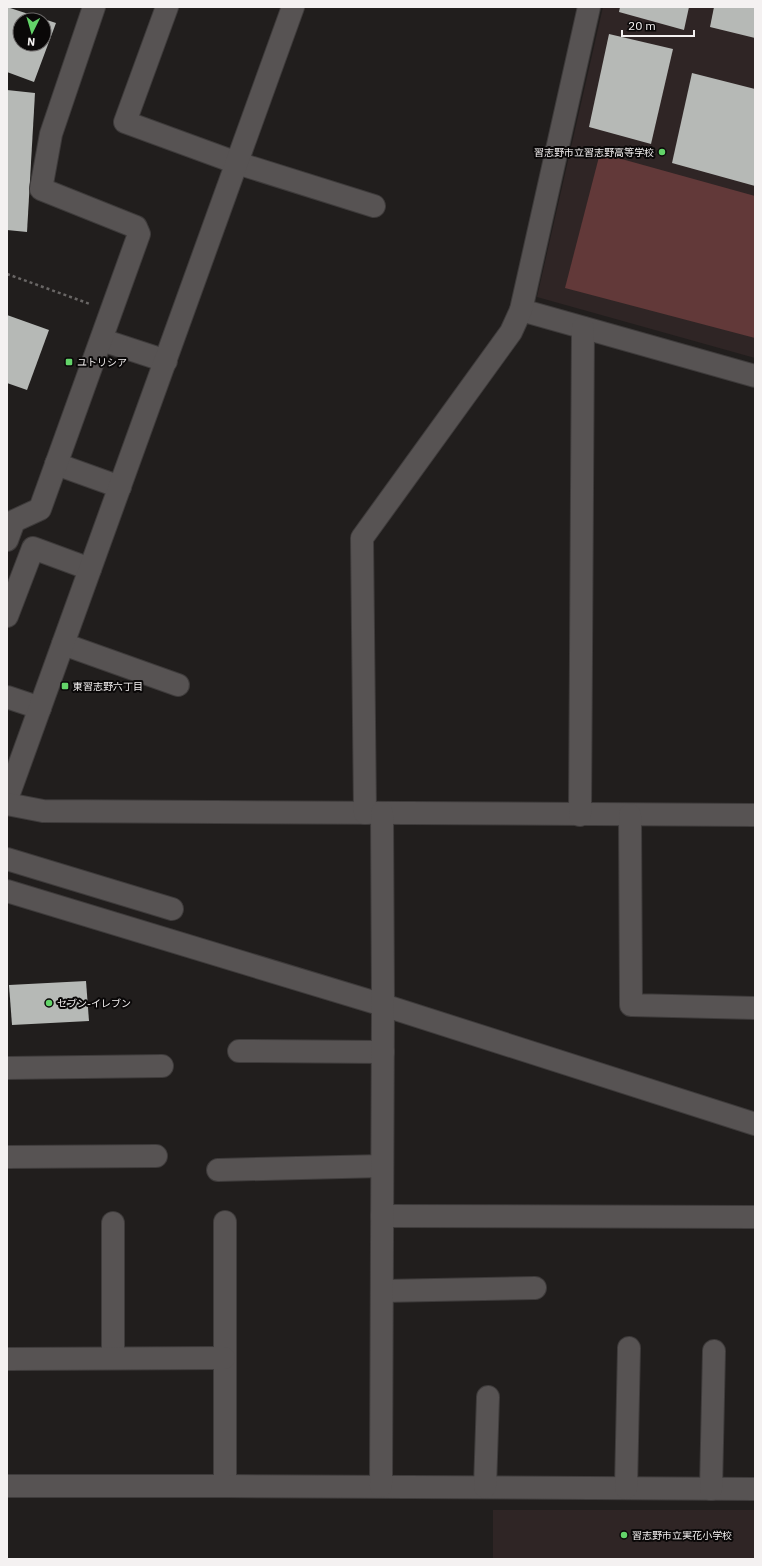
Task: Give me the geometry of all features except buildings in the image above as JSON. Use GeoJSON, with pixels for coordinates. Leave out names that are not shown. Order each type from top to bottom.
{"type":"FeatureCollection","features":[{"type":"Feature","properties":{"kind":"street"},"geometry":{"type":"LineString","coordinates":[[7,540],[14,521],[40,509],[139,234],[136,226],[41,188],[51,134],[94,7]]}},
{"type":"Feature","properties":{"kind":"street"},"geometry":{"type":"LineString","coordinates":[[166,7],[125,122],[237,163],[374,206]]}},
{"type":"Feature","properties":{"kind":"street"},"geometry":{"type":"LineString","coordinates":[[7,799],[294,7]]}},
{"type":"Feature","properties":{"kind":"street"},"geometry":{"type":"LineString","coordinates":[[381,1486],[383,1005],[373,813],[362,538],[511,332],[520,310],[589,7]]}},
{"type":"Feature","properties":{"kind":"street"},"geometry":{"type":"LineString","coordinates":[[520,310],[755,376]]}},
{"type":"Feature","properties":{"kind":"street"},"geometry":{"type":"LineString","coordinates":[[580,815],[583,328]]}},
{"type":"Feature","properties":{"kind":"street"},"geometry":{"type":"LineString","coordinates":[[102,340],[166,361]]}},
{"type":"Feature","properties":{"kind":"street"},"geometry":{"type":"LineString","coordinates":[[56,464],[120,487]]}},
{"type":"Feature","properties":{"kind":"street"},"geometry":{"type":"LineString","coordinates":[[7,616],[33,548],[90,569]]}},
{"type":"Feature","properties":{"kind":"street"},"geometry":{"type":"LineString","coordinates":[[63,644],[178,685]]}},
{"type":"Feature","properties":{"kind":"street"},"geometry":{"type":"LineString","coordinates":[[7,697],[40,708]]}},
{"type":"Feature","properties":{"kind":"street"},"geometry":{"type":"LineString","coordinates":[[7,804],[43,810],[580,815],[755,815]]}},
{"type":"Feature","properties":{"kind":"street"},"geometry":{"type":"LineString","coordinates":[[630,815],[631,1005],[755,1008]]}},
{"type":"Feature","properties":{"kind":"street"},"geometry":{"type":"LineString","coordinates":[[7,859],[172,909]]}},
{"type":"Feature","properties":{"kind":"street"},"geometry":{"type":"LineString","coordinates":[[7,891],[383,1005],[755,1124]]}},
{"type":"Feature","properties":{"kind":"street"},"geometry":{"type":"LineString","coordinates":[[238,1051],[383,1052]]}},
{"type":"Feature","properties":{"kind":"street"},"geometry":{"type":"LineString","coordinates":[[7,1068],[162,1066]]}},
{"type":"Feature","properties":{"kind":"street"},"geometry":{"type":"LineString","coordinates":[[7,1157],[156,1156]]}},
{"type":"Feature","properties":{"kind":"street"},"geometry":{"type":"LineString","coordinates":[[218,1170],[382,1166]]}},
{"type":"Feature","properties":{"kind":"street"},"geometry":{"type":"LineString","coordinates":[[382,1216],[755,1217]]}},
{"type":"Feature","properties":{"kind":"street"},"geometry":{"type":"LineString","coordinates":[[225,1222],[225,1486]]}},
{"type":"Feature","properties":{"kind":"street"},"geometry":{"type":"LineString","coordinates":[[113,1223],[113,1357]]}},
{"type":"Feature","properties":{"kind":"street"},"geometry":{"type":"LineString","coordinates":[[382,1291],[535,1288]]}},
{"type":"Feature","properties":{"kind":"street"},"geometry":{"type":"LineString","coordinates":[[626,1488],[629,1348]]}},
{"type":"Feature","properties":{"kind":"street"},"geometry":{"type":"LineString","coordinates":[[711,1489],[714,1351]]}},
{"type":"Feature","properties":{"kind":"street"},"geometry":{"type":"LineString","coordinates":[[7,1359],[113,1357],[224,1358]]}},
{"type":"Feature","properties":{"kind":"street"},"geometry":{"type":"LineString","coordinates":[[485,1487],[488,1398]]}},
{"type":"Feature","properties":{"kind":"street"},"geometry":{"type":"LineString","coordinates":[[7,1486],[381,1486],[755,1489]]}},
{"type":"Feature","properties":{"kind":"path"},"geometry":{"type":"LineString","coordinates":[[7,274],[112,311]]}},
{"type":"Feature","properties":{"kind":"shaded area","name":"習志野市立習志野高等学校"},"geometry":{"type":"Polygon","coordinates":[[[603,7],[755,7],[755,358],[537,297],[603,7]]]}},
{"type":"Feature","properties":{"kind":"shaded area"},"geometry":{"type":"Polygon","coordinates":[[[600,153],[755,196],[755,338],[565,288],[600,153]]]}},
{"type":"Feature","properties":{"kind":"shaded area","name":"習志野市立実花小学校"},"geometry":{"type":"Polygon","coordinates":[[[493,1510],[755,1510],[755,1559],[493,1559],[493,1510]]]}},
{"type":"Feature","properties":{"kind":"place","name":"習志野市立習志野高等学校"},"geometry":{"type":"Point","coordinates":[662,152]}},
{"type":"Feature","properties":{"kind":"place","name":"ユトリシア"},"geometry":{"type":"Point","coordinates":[69,362]}},
{"type":"Feature","properties":{"kind":"place","name":"東習志野六丁目"},"geometry":{"type":"Point","coordinates":[65,686]}},
{"type":"Feature","properties":{"kind":"place","name":"セブン-イレブン"},"geometry":{"type":"Point","coordinates":[49,1003]}},
{"type":"Feature","properties":{"kind":"place","name":"習志野市立実花小学校"},"geometry":{"type":"Point","coordinates":[624,1535]}}]}
